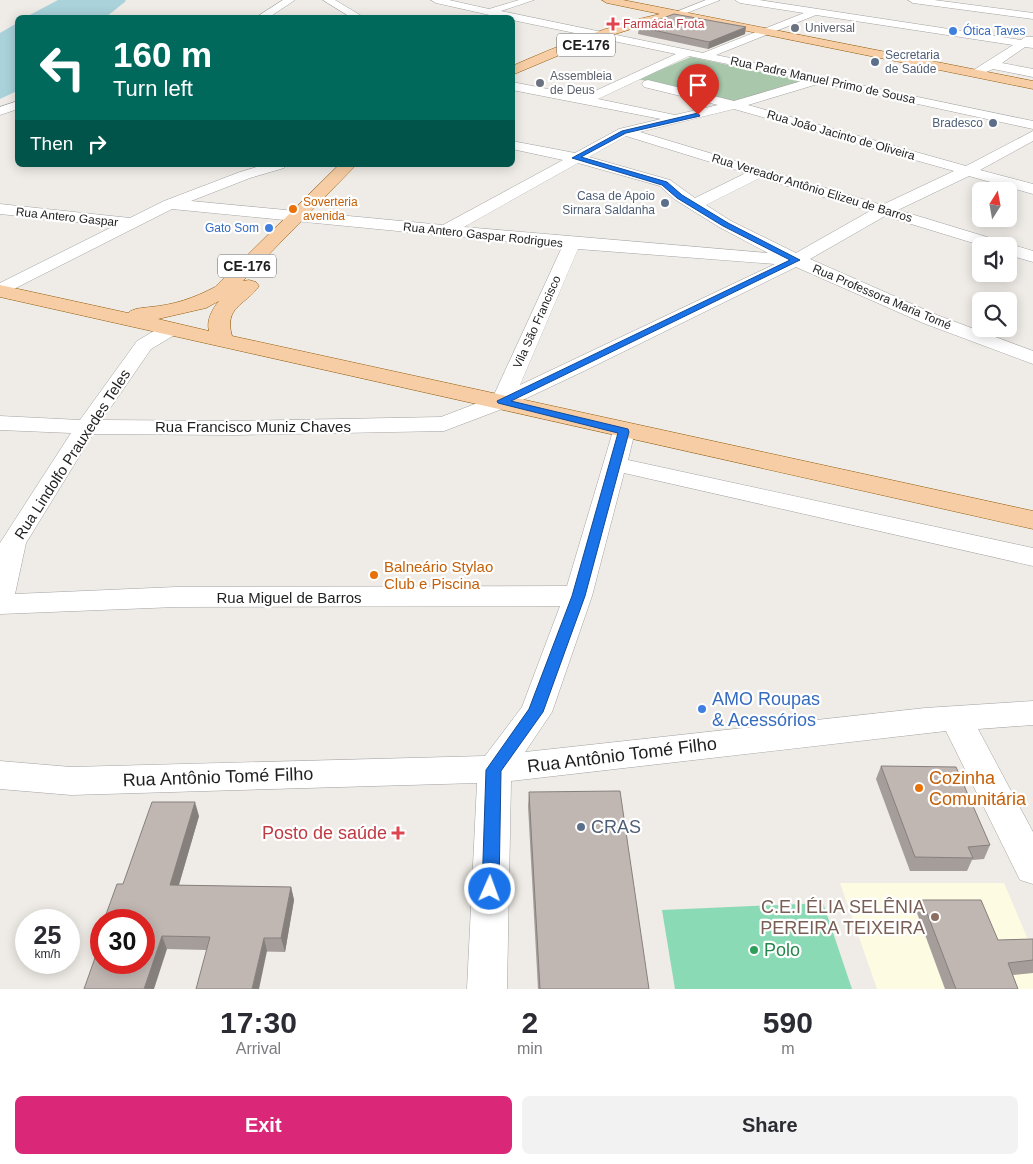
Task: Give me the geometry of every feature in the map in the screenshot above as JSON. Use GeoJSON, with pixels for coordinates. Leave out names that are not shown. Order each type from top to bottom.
{"type":"FeatureCollection","features":[{"type":"Feature","properties":{"kind":"main road","name":"CE-176"},"geometry":{"type":"LineString","coordinates":[[607,0],[1033,79]]}},
{"type":"Feature","properties":{"kind":"main road","name":"CE-176"},"geometry":{"type":"LineString","coordinates":[[618,0],[679,13]]}},
{"type":"Feature","properties":{"kind":"main road","name":"CE-176"},"geometry":{"type":"LineString","coordinates":[[515,70],[603,36],[654,21],[660,17],[679,13]]}},
{"type":"Feature","properties":{"kind":"main road","name":"CE-176"},"geometry":{"type":"LineString","coordinates":[[515,75],[603,36]]}},
{"type":"Feature","properties":{"kind":"main road","name":"CE-176"},"geometry":{"type":"LineString","coordinates":[[983,69],[1033,85]]}},
{"type":"Feature","properties":{"kind":"main road","name":"CE-176"},"geometry":{"type":"LineString","coordinates":[[225,307],[242,294],[346,167]]}},
{"type":"Feature","properties":{"kind":"main road","name":"CE-176"},"geometry":{"type":"LineString","coordinates":[[119,317],[158,313],[199,304],[222,291],[357,167]]}},
{"type":"Feature","properties":{"kind":"main road"},"geometry":{"type":"LineString","coordinates":[[0,290],[502,401],[624,432],[1033,520]]}},
{"type":"Feature","properties":{"kind":"main road"},"geometry":{"type":"LineString","coordinates":[[171,329],[182,317],[199,304]]}},
{"type":"Feature","properties":{"kind":"main road"},"geometry":{"type":"LineString","coordinates":[[171,329],[196,322],[225,307]]}},
{"type":"Feature","properties":{"kind":"main road"},"geometry":{"type":"LineString","coordinates":[[222,339],[218,324],[225,307]]}},
{"type":"Feature","properties":{"kind":"street"},"geometry":{"type":"LineString","coordinates":[[265,15],[290,0]]}},
{"type":"Feature","properties":{"kind":"street"},"geometry":{"type":"LineString","coordinates":[[328,0],[355,15]]}},
{"type":"Feature","properties":{"kind":"street","name":"Rua Padre Manuel Primo de Sousa"},"geometry":{"type":"LineString","coordinates":[[436,0],[503,15]]}},
{"type":"Feature","properties":{"kind":"street"},"geometry":{"type":"LineString","coordinates":[[480,15],[529,0]]}},
{"type":"Feature","properties":{"kind":"street"},"geometry":{"type":"LineString","coordinates":[[679,13],[715,0]]}},
{"type":"Feature","properties":{"kind":"street"},"geometry":{"type":"LineString","coordinates":[[740,0],[1028,44]]}},
{"type":"Feature","properties":{"kind":"street"},"geometry":{"type":"LineString","coordinates":[[914,0],[1033,16]]}},
{"type":"Feature","properties":{"kind":"street"},"geometry":{"type":"LineString","coordinates":[[705,56],[815,12]]}},
{"type":"Feature","properties":{"kind":"street","name":"Rua Padre Manuel Primo de Sousa"},"geometry":{"type":"LineString","coordinates":[[515,17],[820,79],[1033,125]]}},
{"type":"Feature","properties":{"kind":"street"},"geometry":{"type":"LineString","coordinates":[[983,69],[1028,44],[1033,36]]}},
{"type":"Feature","properties":{"kind":"street"},"geometry":{"type":"LineString","coordinates":[[584,101],[687,52]]}},
{"type":"Feature","properties":{"kind":"street"},"geometry":{"type":"LineString","coordinates":[[983,69],[1033,73]]}},
{"type":"Feature","properties":{"kind":"street"},"geometry":{"type":"LineString","coordinates":[[445,231],[624,132],[734,105],[820,79]]}},
{"type":"Feature","properties":{"kind":"street","name":"Rua João Jacinto de Oliveira"},"geometry":{"type":"LineString","coordinates":[[648,84],[734,105],[1033,189]]}},
{"type":"Feature","properties":{"kind":"street"},"geometry":{"type":"LineString","coordinates":[[515,87],[680,119]]}},
{"type":"Feature","properties":{"kind":"street"},"geometry":{"type":"LineString","coordinates":[[0,111],[15,106]]}},
{"type":"Feature","properties":{"kind":"street","name":"Rua Vereador Antônio Elizeu de Barros"},"geometry":{"type":"LineString","coordinates":[[624,132],[972,237]]}},
{"type":"Feature","properties":{"kind":"street","name":"Rua Francisco Muniz Chaves"},"geometry":{"type":"LineString","coordinates":[[0,423],[86,427],[235,428],[444,424],[502,401],[796,260],[884,210],[967,171],[1033,135]]}},
{"type":"Feature","properties":{"kind":"street","name":"Rua Professora Maria Tomé"},"geometry":{"type":"LineString","coordinates":[[515,146],[576,158],[665,183],[680,196],[725,224],[796,260],[930,319],[1033,358]]}},
{"type":"Feature","properties":{"kind":"street"},"geometry":{"type":"LineString","coordinates":[[0,290],[170,204],[245,175],[272,167]]}},
{"type":"Feature","properties":{"kind":"street"},"geometry":{"type":"LineString","coordinates":[[694,205],[760,172]]}},
{"type":"Feature","properties":{"kind":"street","name":"Rua Antero Gaspar Rodrigues"},"geometry":{"type":"LineString","coordinates":[[170,204],[572,243],[796,260]]}},
{"type":"Feature","properties":{"kind":"street","name":"Rua Antero Gaspar"},"geometry":{"type":"LineString","coordinates":[[0,210],[134,223]]}},
{"type":"Feature","properties":{"kind":"street","name":"Vila São Francisco"},"geometry":{"type":"LineString","coordinates":[[502,401],[572,243]]}},
{"type":"Feature","properties":{"kind":"street"},"geometry":{"type":"LineString","coordinates":[[1017,252],[1033,257]]}},
{"type":"Feature","properties":{"kind":"street","name":"Rua Lindolfo Prauxedes Teles"},"geometry":{"type":"LineString","coordinates":[[0,596],[13,543],[86,427],[144,345],[171,329]]}},
{"type":"Feature","properties":{"kind":"street"},"geometry":{"type":"LineString","coordinates":[[487,989],[494,770],[536,712],[578,596],[624,432]]}},
{"type":"Feature","properties":{"kind":"street"},"geometry":{"type":"LineString","coordinates":[[615,464],[1033,556]]}},
{"type":"Feature","properties":{"kind":"street","name":"Rua Miguel de Barros"},"geometry":{"type":"LineString","coordinates":[[0,604],[176,597],[578,596]]}},
{"type":"Feature","properties":{"kind":"street","name":"Rua Antônio Tomé Filho"},"geometry":{"type":"LineString","coordinates":[[0,775],[71,782],[494,770],[925,720],[1033,713]]}},
{"type":"Feature","properties":{"kind":"street"},"geometry":{"type":"LineString","coordinates":[[956,718],[1033,868]]}},
{"type":"Feature","properties":{"kind":"shaded area","name":"C.E.I ÉLIA SELÊNIA PEREIRA TEIXEIRA"},"geometry":{"type":"Polygon","coordinates":[[[840,883],[1004,883],[1033,951],[1033,989],[877,989],[840,883]]]}},
{"type":"Feature","properties":{"kind":"green space"},"geometry":{"type":"Polygon","coordinates":[[[691,57],[803,81],[731,102],[638,79],[691,57]]]}},
{"type":"Feature","properties":{"kind":"green space","name":"Polo"},"geometry":{"type":"Polygon","coordinates":[[[823,903],[852,989],[675,989],[662,910],[823,903]]]}},
{"type":"Feature","properties":{"kind":"water"},"geometry":{"type":"Polygon","coordinates":[[[58,0],[126,1],[108,15],[30,15],[58,0]]]}},
{"type":"Feature","properties":{"kind":"water"},"geometry":{"type":"Polygon","coordinates":[[[15,24],[15,92],[0,99],[0,33],[15,24]]]}},
{"type":"Feature","properties":{"kind":"building"},"geometry":{"type":"Polygon","coordinates":[[[674,14],[746,27],[709,42],[639,27],[674,14]]]}},
{"type":"Feature","properties":{"kind":"building"},"geometry":{"type":"Polygon","coordinates":[[[881,766],[956,767],[990,845],[968,847],[973,858],[915,857],[881,766]]]}},
{"type":"Feature","properties":{"kind":"building"},"geometry":{"type":"Polygon","coordinates":[[[620,791],[649,989],[540,989],[529,792],[620,791]]]}},
{"type":"Feature","properties":{"kind":"building"},"geometry":{"type":"Polygon","coordinates":[[[152,802],[195,802],[170,885],[291,887],[281,938],[264,938],[252,989],[196,989],[210,937],[162,936],[155,957],[155,909],[108,909],[117,884],[123,884],[152,802]]]}},
{"type":"Feature","properties":{"kind":"building"},"geometry":{"type":"Polygon","coordinates":[[[922,900],[981,900],[998,940],[1033,939],[1033,960],[1008,963],[1018,989],[956,989],[922,900]]]}},
{"type":"Feature","properties":{"kind":"building"},"geometry":{"type":"Polygon","coordinates":[[[90,972],[90,974],[149,974],[144,989],[84,989],[90,972]]]}},
{"type":"Feature","properties":{"kind":"place","name":"Farmácia Frota"},"geometry":{"type":"Point","coordinates":[613,24]}},
{"type":"Feature","properties":{"kind":"place","name":"Universal"},"geometry":{"type":"Point","coordinates":[795,28]}},
{"type":"Feature","properties":{"kind":"place","name":"Ótica Taves"},"geometry":{"type":"Point","coordinates":[953,31]}},
{"type":"Feature","properties":{"kind":"place","name":"Secretaria de Saúde"},"geometry":{"type":"Point","coordinates":[875,62]}},
{"type":"Feature","properties":{"kind":"place","name":"Assembleia de Deus"},"geometry":{"type":"Point","coordinates":[540,83]}},
{"type":"Feature","properties":{"kind":"place","name":"Bradesco"},"geometry":{"type":"Point","coordinates":[993,123]}},
{"type":"Feature","properties":{"kind":"place","name":"Casa de Apoio Sirnara Saldanha"},"geometry":{"type":"Point","coordinates":[665,203]}},
{"type":"Feature","properties":{"kind":"place","name":"Soverteria avenida"},"geometry":{"type":"Point","coordinates":[293,209]}},
{"type":"Feature","properties":{"kind":"place","name":"Gato Som"},"geometry":{"type":"Point","coordinates":[269,228]}},
{"type":"Feature","properties":{"kind":"place","name":"Balneário Stylao Club e Piscina"},"geometry":{"type":"Point","coordinates":[374,575]}},
{"type":"Feature","properties":{"kind":"place","name":"AMO Roupas & Acessórios"},"geometry":{"type":"Point","coordinates":[702,709]}},
{"type":"Feature","properties":{"kind":"place","name":"Cozinha Comunitária"},"geometry":{"type":"Point","coordinates":[919,788]}},
{"type":"Feature","properties":{"kind":"place","name":"CRAS"},"geometry":{"type":"Point","coordinates":[581,827]}},
{"type":"Feature","properties":{"kind":"place","name":"Posto de saúde"},"geometry":{"type":"Point","coordinates":[398,833]}},
{"type":"Feature","properties":{"kind":"place","name":"C.E.I ÉLIA SELÊNIA PEREIRA TEIXEIRA"},"geometry":{"type":"Point","coordinates":[935,917]}},
{"type":"Feature","properties":{"kind":"place","name":"Polo"},"geometry":{"type":"Point","coordinates":[754,950]}},
{"type":"Feature","properties":{"kind":"route"},"geometry":{"type":"LineString","coordinates":[[490,889],[494,770],[536,712],[578,596],[624,432],[502,401],[577,367],[796,260],[725,224],[680,196],[665,183],[576,158],[624,132],[698,115]]}}]}
